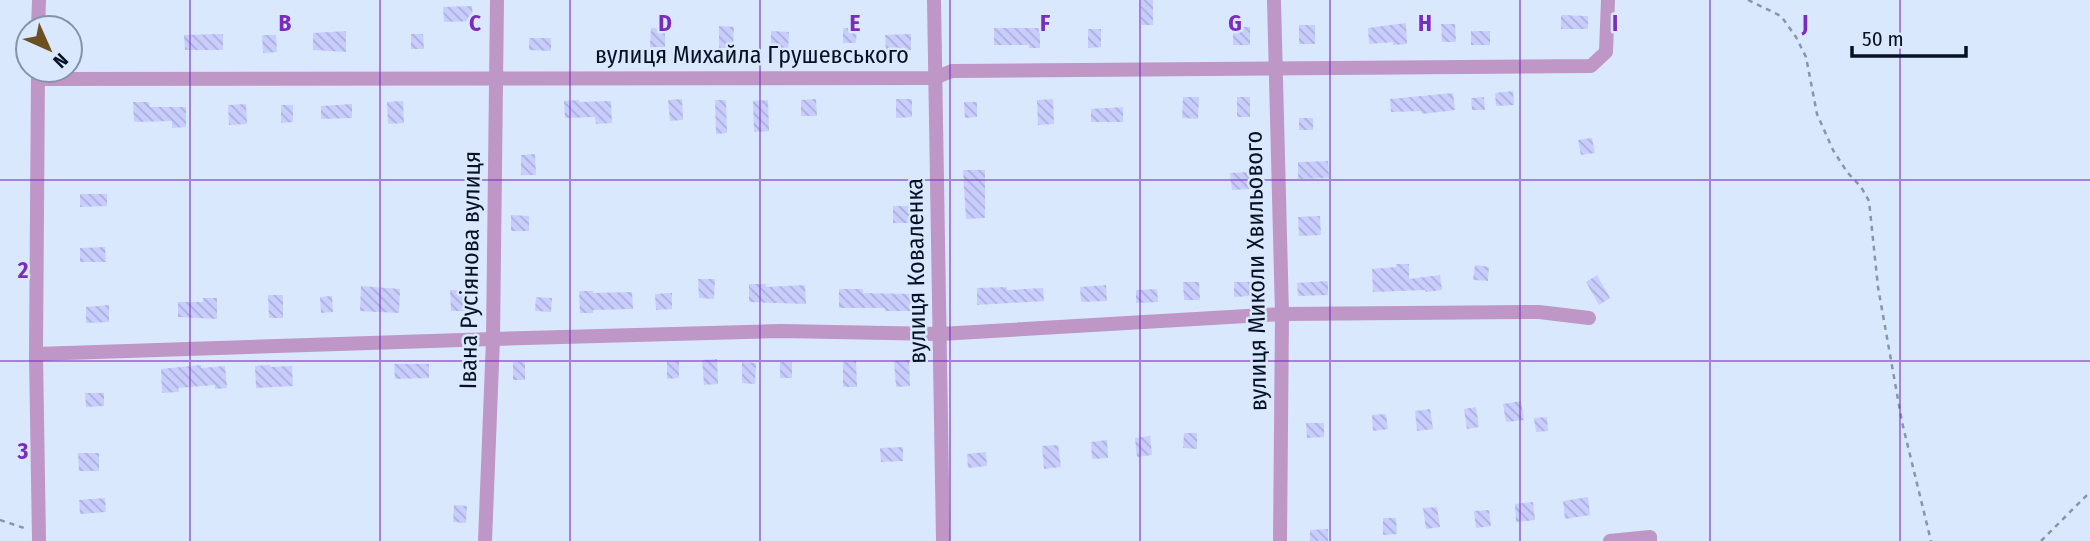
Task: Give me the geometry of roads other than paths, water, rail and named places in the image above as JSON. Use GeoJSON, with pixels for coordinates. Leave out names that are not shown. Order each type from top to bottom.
{"type":"FeatureCollection","features":[{"type":"Feature","properties":{"kind":"street","name":"Івана Русіянова вулиця"},"geometry":{"type":"LineString","coordinates":[[485,541],[493,339],[497,0]]}},
{"type":"Feature","properties":{"kind":"street","name":"вулиця Коваленка"},"geometry":{"type":"LineString","coordinates":[[934,0],[943,541]]}},
{"type":"Feature","properties":{"kind":"street","name":"вулиця Миколи Хвильового"},"geometry":{"type":"LineString","coordinates":[[1274,0],[1282,314],[1280,541]]}},
{"type":"Feature","properties":{"kind":"street","name":"вулиця Михайла Грушевського"},"geometry":{"type":"LineString","coordinates":[[84,75],[934,78],[951,71],[1591,66],[1606,52],[1608,0]]}},
{"type":"Feature","properties":{"kind":"street"},"geometry":{"type":"LineString","coordinates":[[38,84],[36,355],[39,537]]}},
{"type":"Feature","properties":{"kind":"street"},"geometry":{"type":"LineString","coordinates":[[36,355],[781,331],[940,334],[1282,314],[1539,312],[1589,318]]}},
{"type":"Feature","properties":{"kind":"street"},"geometry":{"type":"LineString","coordinates":[[1610,541],[1650,537],[1650,541]]}}]}
